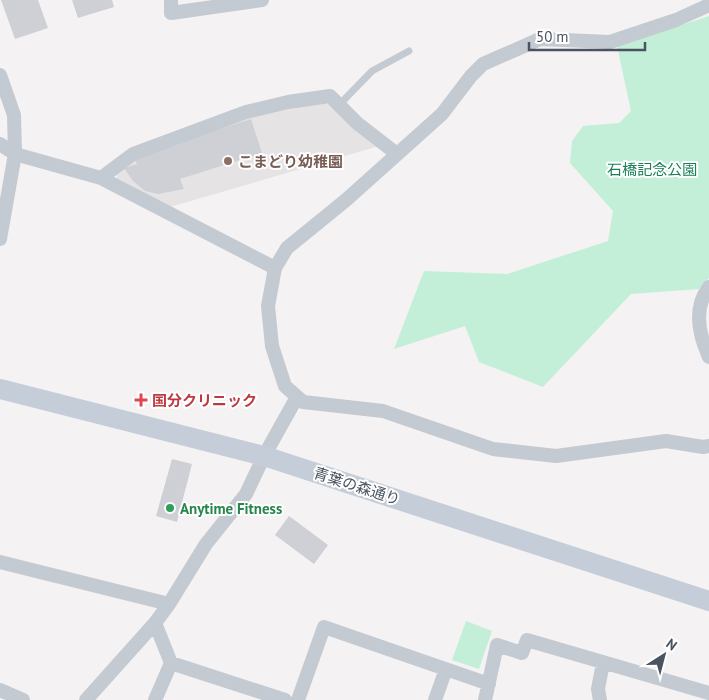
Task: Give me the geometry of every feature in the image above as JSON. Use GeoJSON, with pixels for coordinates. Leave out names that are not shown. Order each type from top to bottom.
{"type":"FeatureCollection","features":[{"type":"Feature","properties":{"kind":"street"},"geometry":{"type":"LineString","coordinates":[[171,0],[171,13],[262,0]]}},
{"type":"Feature","properties":{"kind":"street"},"geometry":{"type":"LineString","coordinates":[[709,5],[676,20],[610,42],[540,39],[483,64],[442,114],[346,200],[287,248],[275,268],[268,306],[272,346],[285,386],[303,402],[383,410],[493,449],[556,456],[666,441],[703,447],[709,446]]}},
{"type":"Feature","properties":{"kind":"street"},"geometry":{"type":"LineString","coordinates":[[0,75],[14,116],[15,154],[0,239]]}},
{"type":"Feature","properties":{"kind":"street"},"geometry":{"type":"LineString","coordinates":[[101,178],[133,154],[246,112],[288,102],[330,96],[357,122],[397,154]]}},
{"type":"Feature","properties":{"kind":"street"},"geometry":{"type":"LineString","coordinates":[[0,144],[15,154],[101,178],[275,268]]}},
{"type":"Feature","properties":{"kind":"street"},"geometry":{"type":"LineString","coordinates":[[709,287],[702,296],[698,322],[709,358]]}},
{"type":"Feature","properties":{"kind":"street","name":"青葉の森通り"},"geometry":{"type":"LineString","coordinates":[[0,389],[264,456],[709,601]]}},
{"type":"Feature","properties":{"kind":"street"},"geometry":{"type":"LineString","coordinates":[[86,700],[155,623],[206,544],[246,494],[264,456],[297,397]]}},
{"type":"Feature","properties":{"kind":"street"},"geometry":{"type":"LineString","coordinates":[[0,562],[169,604]]}},
{"type":"Feature","properties":{"kind":"street"},"geometry":{"type":"LineString","coordinates":[[155,623],[170,663],[155,700]]}},
{"type":"Feature","properties":{"kind":"street"},"geometry":{"type":"LineString","coordinates":[[298,700],[324,627],[489,684]]}},
{"type":"Feature","properties":{"kind":"street"},"geometry":{"type":"LineString","coordinates":[[486,700],[497,645],[522,653],[527,640],[709,693]]}},
{"type":"Feature","properties":{"kind":"street"},"geometry":{"type":"LineString","coordinates":[[170,663],[285,700]]}},
{"type":"Feature","properties":{"kind":"street"},"geometry":{"type":"LineString","coordinates":[[600,700],[598,689],[603,663]]}},
{"type":"Feature","properties":{"kind":"street"},"geometry":{"type":"LineString","coordinates":[[435,700],[446,669]]}},
{"type":"Feature","properties":{"kind":"street"},"geometry":{"type":"LineString","coordinates":[[0,690],[23,700]]}},
{"type":"Feature","properties":{"kind":"lane"},"geometry":{"type":"LineString","coordinates":[[339,105],[372,71],[409,52]]}},
{"type":"Feature","properties":{"kind":"shaded area","name":"こまどり幼稚園"},"geometry":{"type":"Polygon","coordinates":[[[325,103],[334,107],[379,146],[170,207],[117,178],[117,169],[144,154],[282,107],[325,103]]]}},
{"type":"Feature","properties":{"kind":"green space","name":"石橋記念公園"},"geometry":{"type":"Polygon","coordinates":[[[709,16],[709,278],[699,289],[631,294],[543,387],[479,362],[465,326],[394,349],[424,271],[507,274],[608,241],[613,211],[570,163],[572,141],[583,126],[619,123],[631,111],[617,46],[709,16]]]}},
{"type":"Feature","properties":{"kind":"green space"},"geometry":{"type":"Polygon","coordinates":[[[466,621],[492,631],[479,669],[452,660],[466,621]]]}},
{"type":"Feature","properties":{"kind":"building"},"geometry":{"type":"Polygon","coordinates":[[[1,0],[38,0],[48,28],[15,39],[1,0]]]}},
{"type":"Feature","properties":{"kind":"building"},"geometry":{"type":"Polygon","coordinates":[[[72,0],[112,0],[114,7],[78,18],[72,0]]]}},
{"type":"Feature","properties":{"kind":"building"},"geometry":{"type":"Polygon","coordinates":[[[251,119],[262,153],[180,179],[184,189],[158,194],[145,191],[133,181],[124,168],[137,164],[135,160],[142,156],[251,119]]]}},
{"type":"Feature","properties":{"kind":"building"},"geometry":{"type":"Polygon","coordinates":[[[172,459],[192,464],[177,522],[156,516],[172,459]]]}},
{"type":"Feature","properties":{"kind":"building"},"geometry":{"type":"Polygon","coordinates":[[[289,516],[328,545],[314,564],[275,535],[289,516]]]}},
{"type":"Feature","properties":{"kind":"place","name":"こまどり幼稚園"},"geometry":{"type":"Point","coordinates":[228,161]}},
{"type":"Feature","properties":{"kind":"place","name":"国分クリニック"},"geometry":{"type":"Point","coordinates":[141,400]}},
{"type":"Feature","properties":{"kind":"place","name":"Anytime Fitness"},"geometry":{"type":"Point","coordinates":[170,508]}}]}
